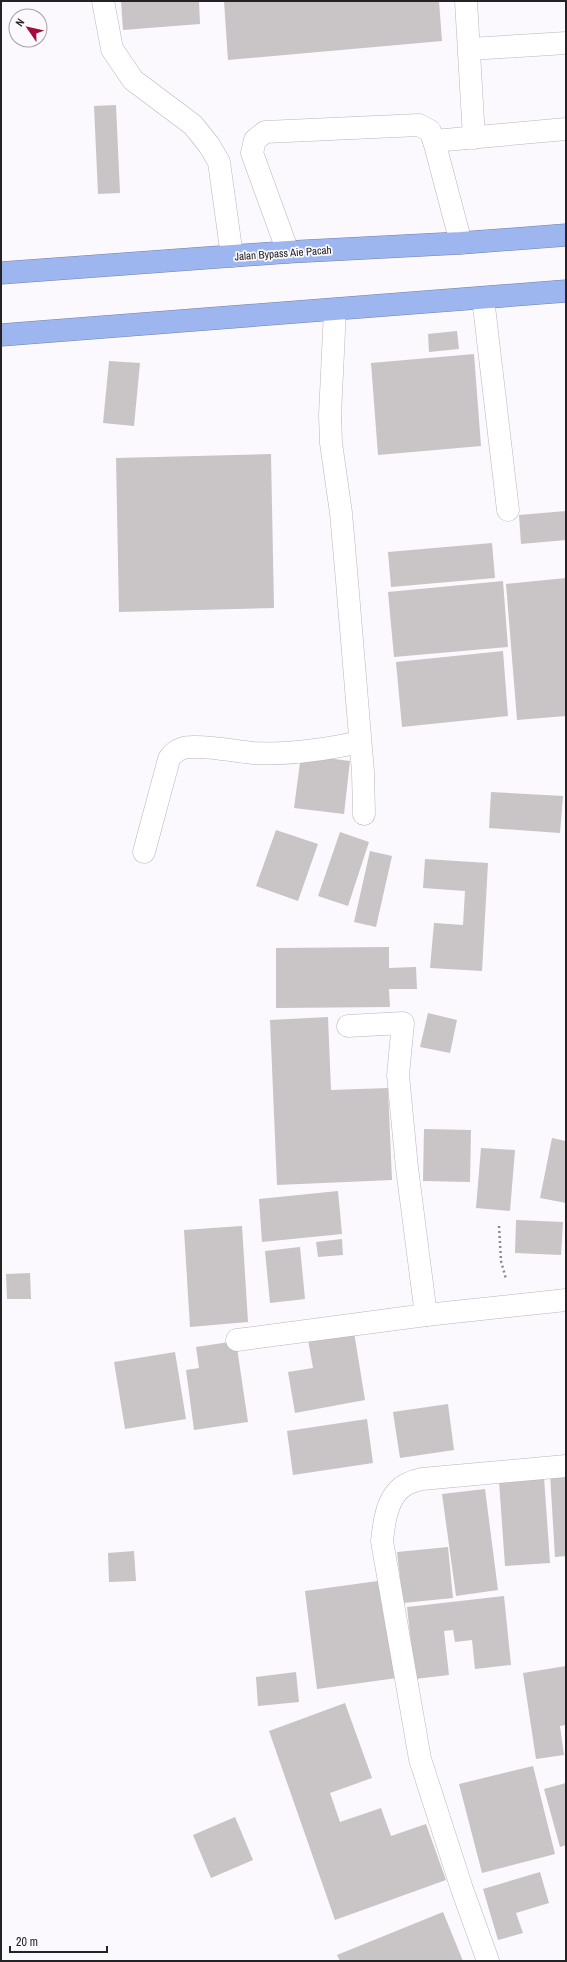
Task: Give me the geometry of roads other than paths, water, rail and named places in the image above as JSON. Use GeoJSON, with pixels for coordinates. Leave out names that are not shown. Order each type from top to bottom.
{"type":"FeatureCollection","features":[{"type":"Feature","properties":{"kind":"highway","name":"Jalan Bypass Aie Pacah"},"geometry":{"type":"LineString","coordinates":[[1,273],[288,252],[460,243],[566,235]]}},
{"type":"Feature","properties":{"kind":"highway"},"geometry":{"type":"LineString","coordinates":[[1,335],[566,291]]}},
{"type":"Feature","properties":{"kind":"street"},"geometry":{"type":"LineString","coordinates":[[103,1],[112,49],[133,80],[193,125],[209,145],[219,162],[232,256]]}},
{"type":"Feature","properties":{"kind":"street"},"geometry":{"type":"LineString","coordinates":[[466,1],[474,138]]}},
{"type":"Feature","properties":{"kind":"street"},"geometry":{"type":"LineString","coordinates":[[470,49],[566,43]]}},
{"type":"Feature","properties":{"kind":"street"},"geometry":{"type":"LineString","coordinates":[[288,252],[252,153],[255,140],[265,132],[419,126],[430,131],[434,141],[460,243]]}},
{"type":"Feature","properties":{"kind":"street"},"geometry":{"type":"LineString","coordinates":[[434,141],[566,129]]}},
{"type":"Feature","properties":{"kind":"street"},"geometry":{"type":"LineString","coordinates":[[483,298],[508,510]]}},
{"type":"Feature","properties":{"kind":"street"},"geometry":{"type":"LineString","coordinates":[[335,310],[330,415],[331,443],[340,513],[363,772],[364,814]]}},
{"type":"Feature","properties":{"kind":"street"},"geometry":{"type":"LineString","coordinates":[[144,852],[169,758],[173,752],[179,748],[192,747],[292,754],[320,751],[360,742]]}},
{"type":"Feature","properties":{"kind":"street"},"geometry":{"type":"LineString","coordinates":[[348,1026],[403,1022],[398,1075],[406,1168],[426,1315]]}},
{"type":"Feature","properties":{"kind":"street"},"geometry":{"type":"LineString","coordinates":[[237,1340],[426,1315],[566,1300]]}},
{"type":"Feature","properties":{"kind":"street"},"geometry":{"type":"LineString","coordinates":[[488,1961],[462,1889],[420,1759],[382,1541],[385,1514],[395,1494],[405,1484],[422,1479],[566,1466]]}}]}
